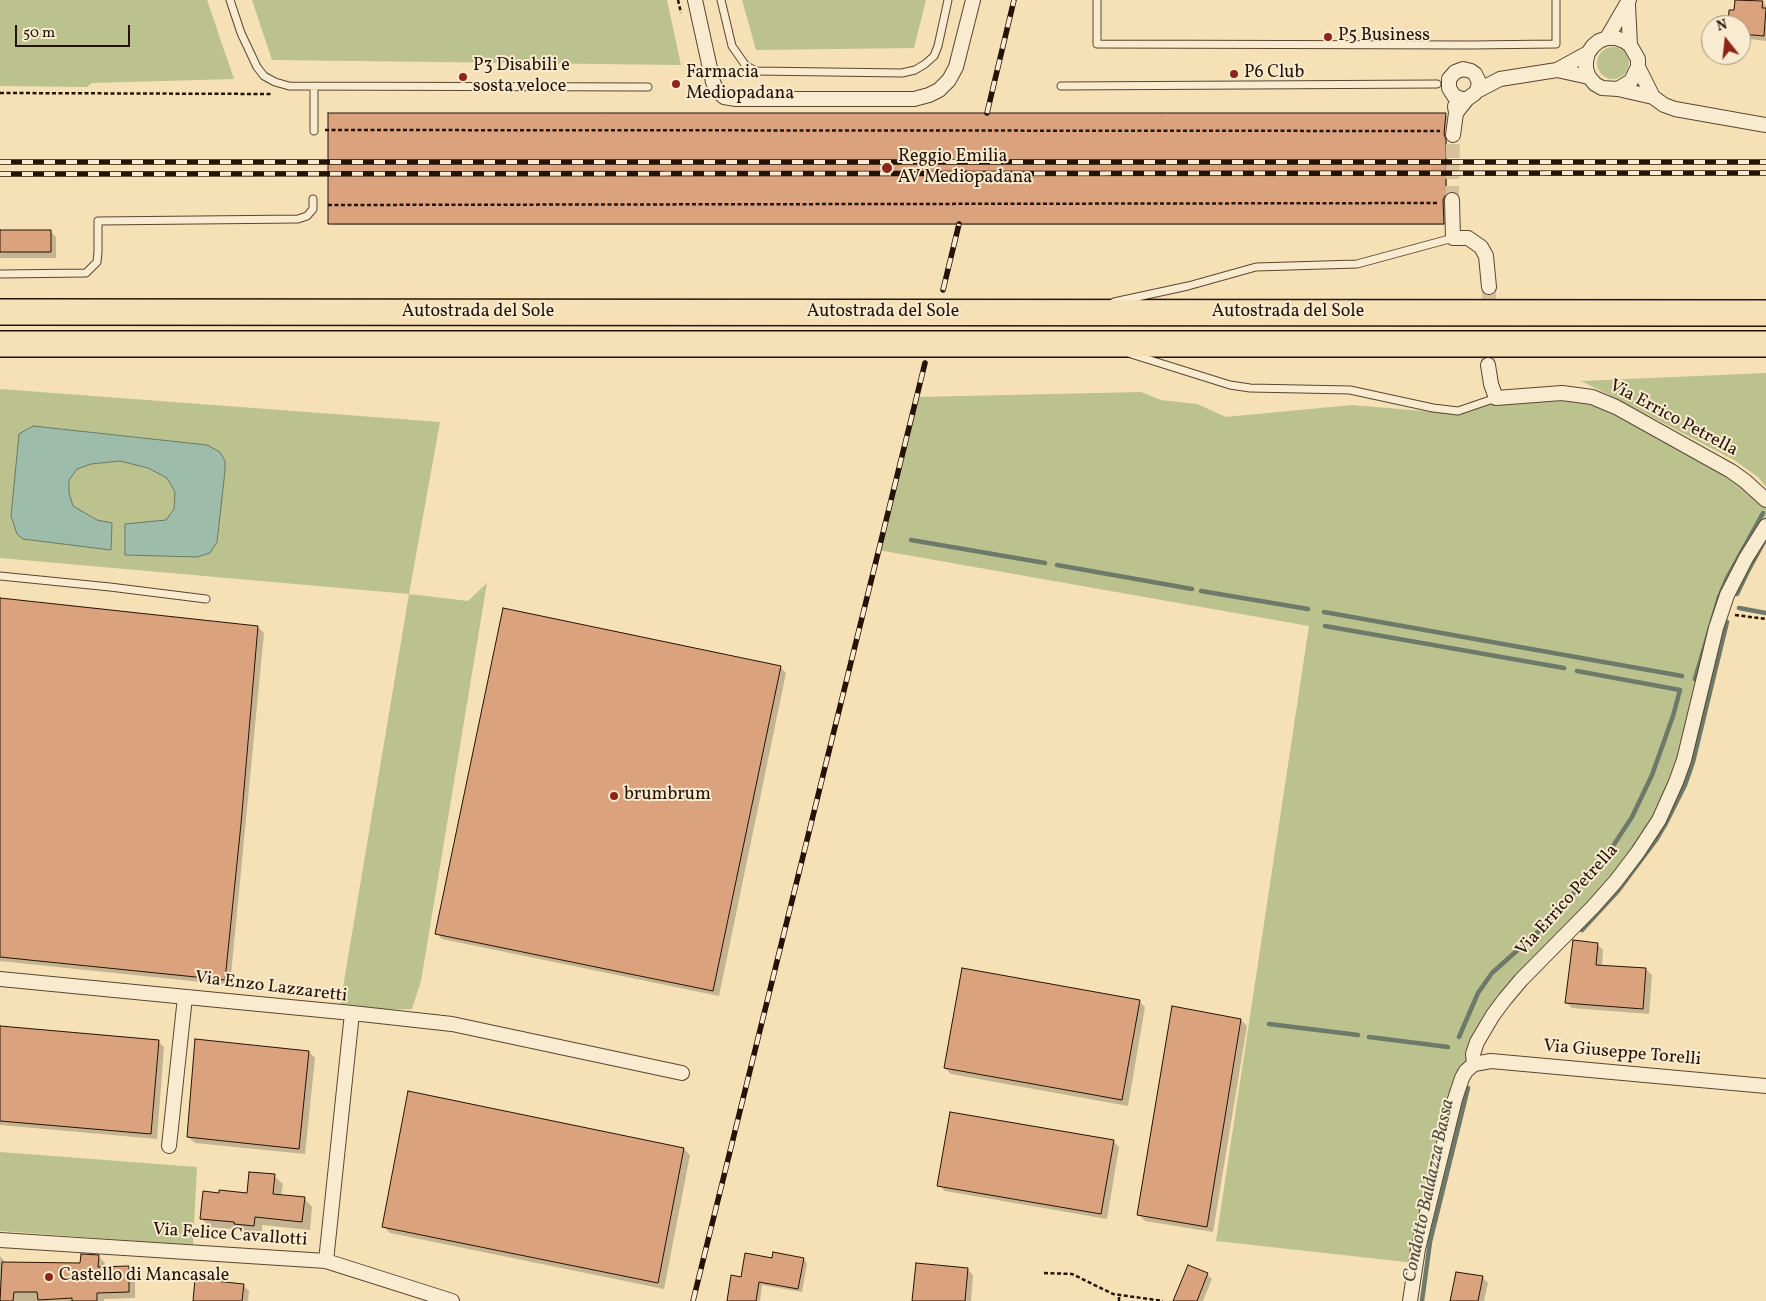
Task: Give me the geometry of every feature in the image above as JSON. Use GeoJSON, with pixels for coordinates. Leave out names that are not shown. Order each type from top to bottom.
{"type":"FeatureCollection","features":[{"type":"Feature","properties":{"kind":"highway","name":"Autostrada del Sole"},"geometry":{"type":"LineString","coordinates":[[0,312],[1766,313]]}},
{"type":"Feature","properties":{"kind":"highway","name":"Autostrada del Sole"},"geometry":{"type":"LineString","coordinates":[[0,344],[1766,344]]}},
{"type":"Feature","properties":{"kind":"street"},"geometry":{"type":"LineString","coordinates":[[695,0],[713,82],[718,91],[724,96],[736,99],[914,99],[929,96],[939,90],[949,80],[956,67],[973,0]]}},
{"type":"Feature","properties":{"kind":"street"},"geometry":{"type":"LineString","coordinates":[[1607,38],[1628,2]]}},
{"type":"Feature","properties":{"kind":"street"},"geometry":{"type":"LineString","coordinates":[[1628,2],[1630,45]]}},
{"type":"Feature","properties":{"kind":"street"},"geometry":{"type":"LineString","coordinates":[[1653,97],[1638,67],[1635,52],[1630,45],[1616,38],[1607,38],[1593,46],[1588,53],[1586,61],[1589,77],[1602,88],[1618,89],[1653,97],[1664,105],[1675,109],[1766,125]]}},
{"type":"Feature","properties":{"kind":"street"},"geometry":{"type":"LineString","coordinates":[[1456,90],[1500,79],[1557,70],[1588,53]]}},
{"type":"Feature","properties":{"kind":"street"},"geometry":{"type":"LineString","coordinates":[[1618,89],[1631,82],[1638,67]]}},
{"type":"Feature","properties":{"kind":"street"},"geometry":{"type":"LineString","coordinates":[[1449,132],[1456,114],[1456,90],[1451,75],[1458,70],[1467,70],[1475,74],[1500,79]]}},
{"type":"Feature","properties":{"kind":"street"},"geometry":{"type":"LineString","coordinates":[[1557,70],[1589,77]]}},
{"type":"Feature","properties":{"kind":"street"},"geometry":{"type":"LineString","coordinates":[[1456,90],[1478,82],[1475,74]]}},
{"type":"Feature","properties":{"kind":"street"},"geometry":{"type":"LineString","coordinates":[[1449,202],[1453,238],[1468,238],[1481,247],[1486,256],[1489,287]]}},
{"type":"Feature","properties":{"kind":"street"},"geometry":{"type":"LineString","coordinates":[[1488,365],[1491,384],[1496,398]]}},
{"type":"Feature","properties":{"kind":"street","name":"Via Errico Petrella"},"geometry":{"type":"LineString","coordinates":[[1496,398],[1562,393],[1592,397],[1616,407],[1731,471],[1766,500]]}},
{"type":"Feature","properties":{"kind":"street","name":"Via Errico Petrella"},"geometry":{"type":"LineString","coordinates":[[1410,1301],[1420,1240],[1455,1099],[1462,1078],[1466,1071],[1474,1064],[1473,1054],[1477,1042],[1505,999],[1616,881],[1659,820],[1684,760],[1721,613],[1732,582],[1766,526]]}},
{"type":"Feature","properties":{"kind":"street","name":"Via Enzo Lazzaretti"},"geometry":{"type":"LineString","coordinates":[[0,979],[352,1013],[326,1261]]}},
{"type":"Feature","properties":{"kind":"street"},"geometry":{"type":"LineString","coordinates":[[169,1146],[185,997]]}},
{"type":"Feature","properties":{"kind":"street"},"geometry":{"type":"LineString","coordinates":[[352,1013],[452,1024],[682,1073]]}},
{"type":"Feature","properties":{"kind":"street","name":"Via Giuseppe Torelli"},"geometry":{"type":"LineString","coordinates":[[1474,1064],[1491,1061],[1766,1086]]}},
{"type":"Feature","properties":{"kind":"street","name":"Via Felice Cavallotti"},"geometry":{"type":"LineString","coordinates":[[0,1240],[326,1261],[452,1301]]}},
{"type":"Feature","properties":{"kind":"lane"},"geometry":{"type":"LineString","coordinates":[[230,0],[251,57],[264,76],[289,86],[648,87]]}},
{"type":"Feature","properties":{"kind":"lane"},"geometry":{"type":"LineString","coordinates":[[721,0],[732,46],[746,66],[756,71],[902,73],[914,70],[934,56],[948,0]]}},
{"type":"Feature","properties":{"kind":"lane"},"geometry":{"type":"LineString","coordinates":[[1097,0],[1097,44],[1471,45],[1556,44],[1556,0]]}},
{"type":"Feature","properties":{"kind":"lane"},"geometry":{"type":"LineString","coordinates":[[314,86],[314,131]]}},
{"type":"Feature","properties":{"kind":"lane"},"geometry":{"type":"LineString","coordinates":[[1061,86],[1456,90]]}},
{"type":"Feature","properties":{"kind":"lane"},"geometry":{"type":"LineString","coordinates":[[0,274],[86,273],[97,262],[98,221],[298,219],[307,216],[313,209],[313,200]]}},
{"type":"Feature","properties":{"kind":"lane"},"geometry":{"type":"LineString","coordinates":[[1111,303],[1188,286],[1256,267],[1357,264],[1453,238]]}},
{"type":"Feature","properties":{"kind":"lane"},"geometry":{"type":"LineString","coordinates":[[1062,313],[1101,305]]}},
{"type":"Feature","properties":{"kind":"lane"},"geometry":{"type":"LineString","coordinates":[[1099,344],[1230,385],[1250,388],[1350,390],[1433,408],[1458,411],[1496,398]]}},
{"type":"Feature","properties":{"kind":"lane"},"geometry":{"type":"LineString","coordinates":[[0,576],[206,599]]}},
{"type":"Feature","properties":{"kind":"path"},"geometry":{"type":"LineString","coordinates":[[0,93],[278,94]]}},
{"type":"Feature","properties":{"kind":"path"},"geometry":{"type":"LineString","coordinates":[[328,130],[849,128],[1449,132]]}},
{"type":"Feature","properties":{"kind":"path"},"geometry":{"type":"LineString","coordinates":[[328,204],[1449,202]]}},
{"type":"Feature","properties":{"kind":"path"},"geometry":{"type":"LineString","coordinates":[[1721,613],[1766,619]]}},
{"type":"Feature","properties":{"kind":"path"},"geometry":{"type":"LineString","coordinates":[[1044,1272],[1072,1274],[1113,1294],[1163,1301]]}},
{"type":"Feature","properties":{"kind":"path"},"geometry":{"type":"LineString","coordinates":[[1119,1301],[1120,1295]]}},
{"type":"Feature","properties":{"kind":"green space"},"geometry":{"type":"Polygon","coordinates":[[[0,0],[207,0],[234,79],[92,83],[87,87],[0,86],[0,0]]]}},
{"type":"Feature","properties":{"kind":"green space"},"geometry":{"type":"Polygon","coordinates":[[[252,0],[667,0],[681,65],[272,60],[252,0]]]}},
{"type":"Feature","properties":{"kind":"green space"},"geometry":{"type":"Polygon","coordinates":[[[742,0],[926,0],[914,48],[756,50],[742,0]]]}},
{"type":"Feature","properties":{"kind":"green space"},"geometry":{"type":"Polygon","coordinates":[[[1613,47],[1619,48],[1624,52],[1628,57],[1628,69],[1624,74],[1619,78],[1613,79],[1607,78],[1602,74],[1598,69],[1597,63],[1598,57],[1602,52],[1607,48],[1613,47]]]}},
{"type":"Feature","properties":{"kind":"green space"},"geometry":{"type":"Polygon","coordinates":[[[1766,373],[1766,487],[1758,477],[1734,460],[1581,381],[1766,373]]]}},
{"type":"Feature","properties":{"kind":"green space"},"geometry":{"type":"Polygon","coordinates":[[[0,389],[440,422],[409,594],[0,558],[0,389]]]}},
{"type":"Feature","properties":{"kind":"green space"},"geometry":{"type":"Polygon","coordinates":[[[1141,392],[1161,400],[1197,404],[1226,417],[1352,405],[1459,414],[1468,412],[1482,404],[1562,393],[1604,402],[1766,500],[1766,526],[1746,558],[1659,820],[1477,1043],[1415,1263],[1216,1241],[1309,626],[878,550],[917,397],[1141,392]]]}},
{"type":"Feature","properties":{"kind":"green space"},"geometry":{"type":"Polygon","coordinates":[[[487,583],[421,981],[412,1009],[339,1011],[409,594],[468,601],[487,583]]]}},
{"type":"Feature","properties":{"kind":"green space"},"geometry":{"type":"Polygon","coordinates":[[[0,1152],[197,1167],[193,1245],[0,1231],[0,1152]]]}},
{"type":"Feature","properties":{"kind":"shaded area"},"geometry":{"type":"Polygon","coordinates":[[[33,426],[207,445],[220,452],[225,461],[225,471],[217,542],[210,553],[197,557],[125,555],[125,524],[166,520],[174,509],[175,492],[167,478],[148,468],[120,461],[91,464],[77,469],[69,480],[69,493],[73,506],[97,520],[112,523],[111,550],[23,539],[17,534],[11,516],[19,434],[33,426]]]}},
{"type":"Feature","properties":{"kind":"building"},"geometry":{"type":"Polygon","coordinates":[[[1735,0],[1763,1],[1762,8],[1766,8],[1764,36],[1751,35],[1751,15],[1729,15],[1729,10],[1734,10],[1735,0]]]}},
{"type":"Feature","properties":{"kind":"building"},"geometry":{"type":"Polygon","coordinates":[[[328,113],[1446,113],[1444,134],[1446,140],[1446,194],[1443,200],[1444,224],[328,224],[328,113]]]}},
{"type":"Feature","properties":{"kind":"building"},"geometry":{"type":"Polygon","coordinates":[[[0,230],[51,230],[51,252],[0,252],[0,230]]]}},
{"type":"Feature","properties":{"kind":"building"},"geometry":{"type":"Polygon","coordinates":[[[0,598],[258,626],[225,980],[0,957],[0,598]]]}},
{"type":"Feature","properties":{"kind":"building"},"geometry":{"type":"Polygon","coordinates":[[[503,608],[781,666],[713,991],[435,934],[503,608]]]}},
{"type":"Feature","properties":{"kind":"building"},"geometry":{"type":"Polygon","coordinates":[[[1573,940],[1598,943],[1596,965],[1646,968],[1643,1009],[1565,1003],[1573,940]]]}},
{"type":"Feature","properties":{"kind":"building"},"geometry":{"type":"Polygon","coordinates":[[[962,968],[1140,1000],[1122,1100],[944,1068],[962,968]]]}},
{"type":"Feature","properties":{"kind":"building"},"geometry":{"type":"Polygon","coordinates":[[[1172,1006],[1241,1019],[1207,1227],[1137,1215],[1172,1006]]]}},
{"type":"Feature","properties":{"kind":"building"},"geometry":{"type":"Polygon","coordinates":[[[0,1026],[159,1040],[151,1134],[0,1121],[0,1026]]]}},
{"type":"Feature","properties":{"kind":"building"},"geometry":{"type":"Polygon","coordinates":[[[195,1039],[309,1051],[299,1149],[187,1137],[195,1039]]]}},
{"type":"Feature","properties":{"kind":"building"},"geometry":{"type":"Polygon","coordinates":[[[408,1091],[684,1148],[658,1283],[382,1227],[408,1091]]]}},
{"type":"Feature","properties":{"kind":"building"},"geometry":{"type":"Polygon","coordinates":[[[950,1112],[1114,1140],[1101,1214],[937,1186],[950,1112]]]}},
{"type":"Feature","properties":{"kind":"building"},"geometry":{"type":"Polygon","coordinates":[[[249,1172],[275,1174],[273,1194],[305,1197],[302,1222],[255,1217],[254,1226],[200,1219],[203,1191],[219,1193],[219,1190],[247,1193],[249,1172]]]}},
{"type":"Feature","properties":{"kind":"building"},"geometry":{"type":"Polygon","coordinates":[[[773,1252],[804,1258],[798,1289],[759,1282],[756,1301],[727,1301],[731,1275],[741,1277],[745,1253],[772,1258],[773,1252]]]}},
{"type":"Feature","properties":{"kind":"building","name":"Castello di Mancasale"},"geometry":{"type":"Polygon","coordinates":[[[81,1254],[99,1255],[98,1267],[129,1266],[129,1292],[97,1293],[97,1301],[72,1301],[72,1298],[38,1300],[37,1292],[14,1292],[13,1301],[0,1301],[2,1262],[80,1263],[81,1254]]]}},
{"type":"Feature","properties":{"kind":"building"},"geometry":{"type":"Polygon","coordinates":[[[916,1263],[968,1268],[965,1301],[912,1301],[916,1263]]]}},
{"type":"Feature","properties":{"kind":"building"},"geometry":{"type":"Polygon","coordinates":[[[1188,1265],[1208,1273],[1197,1301],[1173,1301],[1188,1265]]]}},
{"type":"Feature","properties":{"kind":"building"},"geometry":{"type":"Polygon","coordinates":[[[1456,1272],[1483,1276],[1478,1301],[1450,1301],[1456,1272]]]}},
{"type":"Feature","properties":{"kind":"building"},"geometry":{"type":"Polygon","coordinates":[[[195,1279],[244,1284],[242,1301],[193,1301],[195,1279]]]}},
{"type":"Feature","properties":{"kind":"waterway"},"geometry":{"type":"LineString","coordinates":[[1695,679],[1719,597],[1727,578],[1763,513]]}},
{"type":"Feature","properties":{"kind":"waterway"},"geometry":{"type":"LineString","coordinates":[[911,540],[1045,563]]}},
{"type":"Feature","properties":{"kind":"waterway","name":"Condotto Baldazza Bassa"},"geometry":{"type":"LineString","coordinates":[[1737,594],[1765,540]]}},
{"type":"Feature","properties":{"kind":"waterway"},"geometry":{"type":"LineString","coordinates":[[1057,565],[1192,589]]}},
{"type":"Feature","properties":{"kind":"waterway"},"geometry":{"type":"LineString","coordinates":[[1201,591],[1308,609]]}},
{"type":"Feature","properties":{"kind":"waterway"},"geometry":{"type":"LineString","coordinates":[[1739,608],[1766,613]]}},
{"type":"Feature","properties":{"kind":"waterway"},"geometry":{"type":"LineString","coordinates":[[1324,612],[1682,676]]}},
{"type":"Feature","properties":{"kind":"waterway","name":"Condotto Baldazza Bassa"},"geometry":{"type":"LineString","coordinates":[[1582,930],[1618,891],[1656,840],[1685,785],[1693,762],[1727,622]]}},
{"type":"Feature","properties":{"kind":"waterway"},"geometry":{"type":"LineString","coordinates":[[1325,626],[1564,668]]}},
{"type":"Feature","properties":{"kind":"waterway"},"geometry":{"type":"LineString","coordinates":[[1459,1037],[1478,993],[1492,973],[1539,931],[1609,852],[1632,817],[1652,775],[1673,716],[1680,690],[1577,671]]}},
{"type":"Feature","properties":{"kind":"waterway"},"geometry":{"type":"LineString","coordinates":[[1269,1024],[1358,1035]]}},
{"type":"Feature","properties":{"kind":"waterway"},"geometry":{"type":"LineString","coordinates":[[1369,1037],[1448,1047]]}},
{"type":"Feature","properties":{"kind":"waterway","name":"Condotto Baldazza Bassa"},"geometry":{"type":"LineString","coordinates":[[1422,1301],[1430,1242],[1468,1088]]}},
{"type":"Feature","properties":{"kind":"tunnel"},"geometry":{"type":"LineString","coordinates":[[1452,200],[1453,135]]}},
{"type":"Feature","properties":{"kind":"tunnel"},"geometry":{"type":"LineString","coordinates":[[1488,365],[1489,287]]}},
{"type":"Feature","properties":{"kind":"railway"},"geometry":{"type":"LineString","coordinates":[[987,113],[1014,0]]}},
{"type":"Feature","properties":{"kind":"railway"},"geometry":{"type":"LineString","coordinates":[[0,162],[1766,162]]}},
{"type":"Feature","properties":{"kind":"railway"},"geometry":{"type":"LineString","coordinates":[[0,174],[1766,173]]}},
{"type":"Feature","properties":{"kind":"railway"},"geometry":{"type":"LineString","coordinates":[[943,290],[959,224]]}},
{"type":"Feature","properties":{"kind":"railway"},"geometry":{"type":"LineString","coordinates":[[693,1301],[925,363]]}},
{"type":"Feature","properties":{"kind":"place","name":"P5 Business"},"geometry":{"type":"Point","coordinates":[1328,37]}},
{"type":"Feature","properties":{"kind":"place","name":"P6 Club"},"geometry":{"type":"Point","coordinates":[1234,74]}},
{"type":"Feature","properties":{"kind":"place","name":"P3 Disabili e sosta veloce"},"geometry":{"type":"Point","coordinates":[463,77]}},
{"type":"Feature","properties":{"kind":"place","name":"Farmacia Mediopadana"},"geometry":{"type":"Point","coordinates":[676,84]}},
{"type":"Feature","properties":{"kind":"place","name":"Reggio Emilia AV Mediopadana"},"geometry":{"type":"Point","coordinates":[887,168]}},
{"type":"Feature","properties":{"kind":"place","name":"brumbrum"},"geometry":{"type":"Point","coordinates":[614,796]}},
{"type":"Feature","properties":{"kind":"place","name":"Castello di Mancasale"},"geometry":{"type":"Point","coordinates":[49,1277]}}]}
